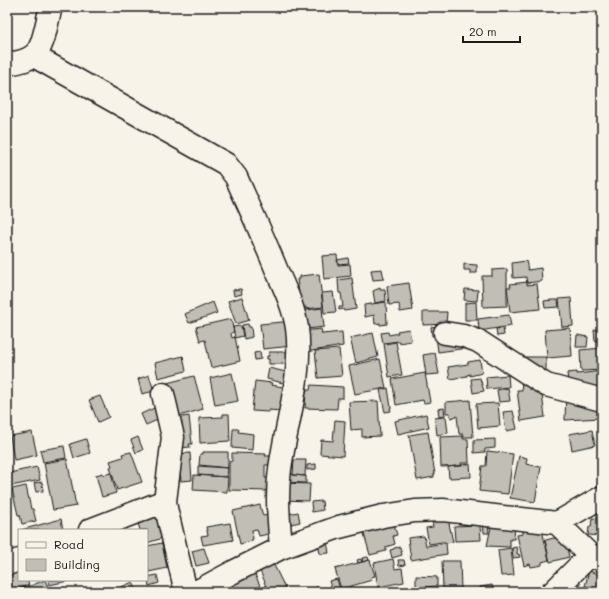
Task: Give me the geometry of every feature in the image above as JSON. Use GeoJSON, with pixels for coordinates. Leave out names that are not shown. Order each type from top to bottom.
{"type":"FeatureCollection","features":[{"type":"Feature","properties":{"kind":"street"},"geometry":{"type":"LineString","coordinates":[[7,64],[34,56],[40,48],[50,7]]}},
{"type":"Feature","properties":{"kind":"street"},"geometry":{"type":"LineString","coordinates":[[34,56],[226,164],[236,176],[284,289],[294,314],[297,328],[297,370],[280,470],[277,506],[281,548]]}},
{"type":"Feature","properties":{"kind":"street"},"geometry":{"type":"LineString","coordinates":[[445,333],[464,336],[478,341],[546,385],[602,400]]}},
{"type":"Feature","properties":{"kind":"street"},"geometry":{"type":"LineString","coordinates":[[163,394],[173,437],[165,501],[186,592]]}},
{"type":"Feature","properties":{"kind":"street"},"geometry":{"type":"LineString","coordinates":[[557,524],[602,497]]}},
{"type":"Feature","properties":{"kind":"street"},"geometry":{"type":"LineString","coordinates":[[93,529],[165,501]]}},
{"type":"Feature","properties":{"kind":"street"},"geometry":{"type":"LineString","coordinates":[[196,592],[281,548],[340,527],[383,516],[415,510],[444,510],[557,524],[596,558],[553,592]]}},
{"type":"Feature","properties":{"kind":"street"},"geometry":{"type":"LineString","coordinates":[[7,564],[18,560]]}},
{"type":"Feature","properties":{"kind":"building"},"geometry":{"type":"Polygon","coordinates":[[[337,255],[338,265],[350,264],[351,276],[324,279],[322,256],[337,255]]]}},
{"type":"Feature","properties":{"kind":"building"},"geometry":{"type":"Polygon","coordinates":[[[348,258],[349,263],[338,264],[337,260],[348,258]]]}},
{"type":"Feature","properties":{"kind":"building"},"geometry":{"type":"Polygon","coordinates":[[[526,261],[528,270],[541,268],[542,281],[527,283],[526,277],[513,278],[512,263],[526,261]]]}},
{"type":"Feature","properties":{"kind":"building"},"geometry":{"type":"Polygon","coordinates":[[[464,264],[477,265],[477,273],[470,273],[470,270],[464,270],[464,264]]]}},
{"type":"Feature","properties":{"kind":"building"},"geometry":{"type":"Polygon","coordinates":[[[382,269],[384,279],[373,280],[371,270],[382,269]]]}},
{"type":"Feature","properties":{"kind":"building"},"geometry":{"type":"Polygon","coordinates":[[[507,269],[507,306],[483,307],[482,276],[492,276],[492,270],[507,269]]]}},
{"type":"Feature","properties":{"kind":"building"},"geometry":{"type":"Polygon","coordinates":[[[319,274],[323,307],[306,309],[306,307],[301,307],[297,279],[300,279],[300,276],[319,274]]]}},
{"type":"Feature","properties":{"kind":"building"},"geometry":{"type":"Polygon","coordinates":[[[352,278],[356,309],[344,311],[343,309],[339,310],[339,307],[343,307],[341,293],[339,293],[338,280],[352,278]]]}},
{"type":"Feature","properties":{"kind":"building"},"geometry":{"type":"Polygon","coordinates":[[[527,282],[527,285],[537,284],[540,309],[510,312],[507,287],[511,287],[510,284],[527,282]]]}},
{"type":"Feature","properties":{"kind":"building"},"geometry":{"type":"Polygon","coordinates":[[[409,283],[413,310],[400,312],[399,304],[389,305],[387,286],[409,283]]]}},
{"type":"Feature","properties":{"kind":"building"},"geometry":{"type":"Polygon","coordinates":[[[380,288],[380,290],[385,290],[386,301],[375,303],[373,291],[380,288]]]}},
{"type":"Feature","properties":{"kind":"building"},"geometry":{"type":"Polygon","coordinates":[[[241,289],[242,294],[234,296],[233,290],[241,289]]]}},
{"type":"Feature","properties":{"kind":"building"},"geometry":{"type":"Polygon","coordinates":[[[465,289],[478,290],[477,301],[464,300],[465,289]]]}},
{"type":"Feature","properties":{"kind":"building"},"geometry":{"type":"Polygon","coordinates":[[[333,292],[336,312],[324,313],[322,293],[333,292]]]}},
{"type":"Feature","properties":{"kind":"building"},"geometry":{"type":"Polygon","coordinates":[[[242,297],[249,320],[236,324],[228,301],[242,297]]]}},
{"type":"Feature","properties":{"kind":"building"},"geometry":{"type":"Polygon","coordinates":[[[571,298],[573,326],[562,327],[559,299],[571,298]]]}},
{"type":"Feature","properties":{"kind":"building"},"geometry":{"type":"Polygon","coordinates":[[[558,300],[559,307],[545,308],[544,301],[558,300]]]}},
{"type":"Feature","properties":{"kind":"building"},"geometry":{"type":"Polygon","coordinates":[[[213,302],[217,313],[189,323],[185,314],[213,302]]]}},
{"type":"Feature","properties":{"kind":"building"},"geometry":{"type":"Polygon","coordinates":[[[386,302],[387,324],[375,324],[374,315],[365,317],[364,305],[386,302]]]}},
{"type":"Feature","properties":{"kind":"building"},"geometry":{"type":"Polygon","coordinates":[[[476,302],[477,320],[465,320],[465,303],[476,302]]]}},
{"type":"Feature","properties":{"kind":"building"},"geometry":{"type":"Polygon","coordinates":[[[322,308],[324,327],[307,329],[305,310],[322,308]]]}},
{"type":"Feature","properties":{"kind":"building"},"geometry":{"type":"Polygon","coordinates":[[[423,312],[447,312],[446,324],[423,325],[423,312]]]}},
{"type":"Feature","properties":{"kind":"building"},"geometry":{"type":"Polygon","coordinates":[[[509,315],[511,326],[479,331],[478,319],[509,315]]]}},
{"type":"Feature","properties":{"kind":"building"},"geometry":{"type":"Polygon","coordinates":[[[231,319],[234,332],[231,333],[232,338],[235,337],[240,361],[211,368],[205,340],[200,341],[196,327],[231,319]]]}},
{"type":"Feature","properties":{"kind":"building"},"geometry":{"type":"Polygon","coordinates":[[[294,321],[292,346],[263,349],[260,324],[294,321]]]}},
{"type":"Feature","properties":{"kind":"building"},"geometry":{"type":"Polygon","coordinates":[[[248,324],[249,327],[251,327],[252,337],[244,339],[242,325],[248,324]]]}},
{"type":"Feature","properties":{"kind":"building"},"geometry":{"type":"Polygon","coordinates":[[[241,326],[243,336],[235,338],[233,327],[241,326]]]}},
{"type":"Feature","properties":{"kind":"building"},"geometry":{"type":"Polygon","coordinates":[[[437,326],[451,329],[472,326],[475,347],[438,352],[436,335],[432,336],[431,327],[437,326]]]}},
{"type":"Feature","properties":{"kind":"building"},"geometry":{"type":"Polygon","coordinates":[[[503,328],[504,335],[497,336],[496,329],[503,328]]]}},
{"type":"Feature","properties":{"kind":"building"},"geometry":{"type":"Polygon","coordinates":[[[570,328],[572,356],[547,358],[545,330],[570,328]]]}},
{"type":"Feature","properties":{"kind":"building"},"geometry":{"type":"Polygon","coordinates":[[[321,329],[322,334],[342,332],[343,346],[305,352],[303,331],[321,329]]]}},
{"type":"Feature","properties":{"kind":"building"},"geometry":{"type":"Polygon","coordinates":[[[409,329],[411,341],[383,343],[381,333],[388,332],[389,335],[398,333],[397,331],[409,329]]]}},
{"type":"Feature","properties":{"kind":"building"},"geometry":{"type":"Polygon","coordinates":[[[602,329],[602,340],[595,341],[594,330],[602,329]]]}},
{"type":"Feature","properties":{"kind":"building"},"geometry":{"type":"Polygon","coordinates":[[[373,333],[378,357],[356,363],[350,338],[373,333]]]}},
{"type":"Feature","properties":{"kind":"building"},"geometry":{"type":"Polygon","coordinates":[[[577,335],[588,337],[587,347],[576,347],[577,335]]]}},
{"type":"Feature","properties":{"kind":"building"},"geometry":{"type":"Polygon","coordinates":[[[396,342],[402,375],[389,377],[384,344],[396,342]]]}},
{"type":"Feature","properties":{"kind":"building"},"geometry":{"type":"Polygon","coordinates":[[[602,348],[602,370],[581,371],[580,350],[602,348]]]}},
{"type":"Feature","properties":{"kind":"building"},"geometry":{"type":"Polygon","coordinates":[[[339,349],[342,376],[318,378],[315,351],[339,349]]]}},
{"type":"Feature","properties":{"kind":"building"},"geometry":{"type":"Polygon","coordinates":[[[260,352],[261,359],[255,360],[254,353],[260,352]]]}},
{"type":"Feature","properties":{"kind":"building"},"geometry":{"type":"Polygon","coordinates":[[[269,352],[291,352],[291,364],[269,364],[269,359],[267,359],[267,356],[269,356],[269,352]]]}},
{"type":"Feature","properties":{"kind":"building"},"geometry":{"type":"Polygon","coordinates":[[[435,353],[439,374],[426,375],[423,355],[435,353]]]}},
{"type":"Feature","properties":{"kind":"building"},"geometry":{"type":"Polygon","coordinates":[[[183,356],[186,371],[158,378],[155,363],[183,356]]]}},
{"type":"Feature","properties":{"kind":"building"},"geometry":{"type":"Polygon","coordinates":[[[523,357],[546,357],[546,372],[523,357]]]}},
{"type":"Feature","properties":{"kind":"building"},"geometry":{"type":"Polygon","coordinates":[[[380,359],[386,388],[355,394],[349,366],[380,359]]]}},
{"type":"Feature","properties":{"kind":"building"},"geometry":{"type":"Polygon","coordinates":[[[480,360],[482,373],[470,376],[470,374],[467,376],[450,379],[448,367],[468,364],[468,362],[480,360]]]}},
{"type":"Feature","properties":{"kind":"building"},"geometry":{"type":"Polygon","coordinates":[[[269,368],[290,373],[287,384],[267,379],[269,368]]]}},
{"type":"Feature","properties":{"kind":"building"},"geometry":{"type":"Polygon","coordinates":[[[602,371],[602,386],[569,390],[567,373],[577,372],[577,374],[602,371]]]}},
{"type":"Feature","properties":{"kind":"building"},"geometry":{"type":"Polygon","coordinates":[[[232,373],[238,401],[215,405],[210,378],[232,373]]]}},
{"type":"Feature","properties":{"kind":"building"},"geometry":{"type":"Polygon","coordinates":[[[425,373],[430,402],[424,403],[423,400],[396,405],[392,379],[425,373]]]}},
{"type":"Feature","properties":{"kind":"building"},"geometry":{"type":"Polygon","coordinates":[[[149,375],[154,391],[142,394],[138,379],[149,375]]]}},
{"type":"Feature","properties":{"kind":"building"},"geometry":{"type":"Polygon","coordinates":[[[508,375],[509,387],[487,389],[486,377],[508,375]]]}},
{"type":"Feature","properties":{"kind":"building"},"geometry":{"type":"Polygon","coordinates":[[[194,376],[203,409],[176,417],[167,383],[194,376]]]}},
{"type":"Feature","properties":{"kind":"building"},"geometry":{"type":"Polygon","coordinates":[[[480,378],[484,391],[473,393],[471,379],[480,378]]]}},
{"type":"Feature","properties":{"kind":"building"},"geometry":{"type":"Polygon","coordinates":[[[255,381],[272,383],[271,385],[284,387],[281,411],[252,411],[255,381]]]}},
{"type":"Feature","properties":{"kind":"building"},"geometry":{"type":"Polygon","coordinates":[[[521,381],[541,387],[545,417],[521,421],[517,390],[522,390],[521,381]]]}},
{"type":"Feature","properties":{"kind":"building"},"geometry":{"type":"Polygon","coordinates":[[[311,385],[343,387],[343,398],[338,398],[337,409],[305,408],[306,390],[310,390],[311,385]]]}},
{"type":"Feature","properties":{"kind":"building"},"geometry":{"type":"Polygon","coordinates":[[[388,388],[391,411],[385,412],[380,390],[388,388]]]}},
{"type":"Feature","properties":{"kind":"building"},"geometry":{"type":"Polygon","coordinates":[[[508,388],[510,401],[499,402],[497,390],[508,388]]]}},
{"type":"Feature","properties":{"kind":"building"},"geometry":{"type":"Polygon","coordinates":[[[566,392],[600,401],[601,418],[565,420],[566,392]]]}},
{"type":"Feature","properties":{"kind":"building"},"geometry":{"type":"Polygon","coordinates":[[[100,396],[109,417],[98,422],[89,400],[100,396]]]}},
{"type":"Feature","properties":{"kind":"building"},"geometry":{"type":"Polygon","coordinates":[[[470,400],[473,437],[463,437],[463,434],[459,434],[457,416],[451,418],[450,413],[446,413],[446,402],[470,400]]]}},
{"type":"Feature","properties":{"kind":"building"},"geometry":{"type":"Polygon","coordinates":[[[378,401],[380,436],[362,437],[362,429],[351,430],[349,402],[378,401]]]}},
{"type":"Feature","properties":{"kind":"building"},"geometry":{"type":"Polygon","coordinates":[[[498,403],[500,426],[478,428],[476,404],[498,403]]]}},
{"type":"Feature","properties":{"kind":"building"},"geometry":{"type":"Polygon","coordinates":[[[159,406],[164,417],[146,425],[141,414],[159,406]]]}},
{"type":"Feature","properties":{"kind":"building"},"geometry":{"type":"Polygon","coordinates":[[[444,408],[445,416],[439,417],[438,409],[444,408]]]}},
{"type":"Feature","properties":{"kind":"building"},"geometry":{"type":"Polygon","coordinates":[[[513,411],[517,429],[506,431],[503,412],[513,411]]]}},
{"type":"Feature","properties":{"kind":"building"},"geometry":{"type":"Polygon","coordinates":[[[223,414],[229,414],[230,441],[200,443],[199,418],[223,417],[223,414]]]}},
{"type":"Feature","properties":{"kind":"building"},"geometry":{"type":"Polygon","coordinates":[[[426,414],[429,427],[398,434],[395,421],[426,414]]]}},
{"type":"Feature","properties":{"kind":"building"},"geometry":{"type":"Polygon","coordinates":[[[189,416],[192,444],[189,444],[190,447],[178,448],[175,418],[189,416]]]}},
{"type":"Feature","properties":{"kind":"building"},"geometry":{"type":"Polygon","coordinates":[[[446,417],[448,433],[437,435],[435,418],[446,417]]]}},
{"type":"Feature","properties":{"kind":"building"},"geometry":{"type":"Polygon","coordinates":[[[335,420],[345,421],[343,456],[320,454],[321,440],[333,441],[335,420]]]}},
{"type":"Feature","properties":{"kind":"building"},"geometry":{"type":"Polygon","coordinates":[[[233,429],[239,429],[238,432],[253,434],[252,450],[232,448],[233,429]]]}},
{"type":"Feature","properties":{"kind":"building"},"geometry":{"type":"Polygon","coordinates":[[[592,430],[595,445],[572,450],[569,434],[592,430]]]}},
{"type":"Feature","properties":{"kind":"building"},"geometry":{"type":"Polygon","coordinates":[[[32,432],[37,455],[14,460],[10,436],[32,432]]]}},
{"type":"Feature","properties":{"kind":"building"},"geometry":{"type":"Polygon","coordinates":[[[428,432],[435,474],[434,477],[417,480],[409,435],[428,432]]]}},
{"type":"Feature","properties":{"kind":"building"},"geometry":{"type":"Polygon","coordinates":[[[463,436],[463,439],[468,439],[469,463],[461,463],[462,466],[441,467],[440,437],[463,436]]]}},
{"type":"Feature","properties":{"kind":"building"},"geometry":{"type":"Polygon","coordinates":[[[138,437],[143,450],[136,453],[131,440],[138,437]]]}},
{"type":"Feature","properties":{"kind":"building"},"geometry":{"type":"Polygon","coordinates":[[[86,439],[90,453],[74,458],[70,444],[86,439]]]}},
{"type":"Feature","properties":{"kind":"building"},"geometry":{"type":"Polygon","coordinates":[[[495,439],[495,448],[485,449],[485,452],[474,453],[474,440],[495,439]]]}},
{"type":"Feature","properties":{"kind":"building"},"geometry":{"type":"Polygon","coordinates":[[[64,446],[66,458],[43,462],[40,450],[64,446]]]}},
{"type":"Feature","properties":{"kind":"building"},"geometry":{"type":"Polygon","coordinates":[[[487,451],[513,454],[508,494],[479,491],[482,466],[486,466],[487,451]]]}},
{"type":"Feature","properties":{"kind":"building"},"geometry":{"type":"Polygon","coordinates":[[[131,452],[142,482],[117,490],[110,467],[112,466],[110,461],[123,457],[122,454],[131,452]]]}},
{"type":"Feature","properties":{"kind":"building"},"geometry":{"type":"Polygon","coordinates":[[[203,452],[228,452],[228,468],[199,465],[200,454],[203,454],[203,452]]]}},
{"type":"Feature","properties":{"kind":"building"},"geometry":{"type":"Polygon","coordinates":[[[190,453],[192,480],[181,481],[180,469],[175,469],[174,454],[190,453]]]}},
{"type":"Feature","properties":{"kind":"building"},"geometry":{"type":"Polygon","coordinates":[[[232,453],[266,454],[265,456],[277,456],[277,465],[265,465],[265,478],[268,478],[268,491],[229,490],[229,462],[232,461],[232,453]]]}},
{"type":"Feature","properties":{"kind":"building"},"geometry":{"type":"Polygon","coordinates":[[[519,456],[527,458],[526,464],[541,467],[535,502],[510,498],[519,456]]]}},
{"type":"Feature","properties":{"kind":"building"},"geometry":{"type":"Polygon","coordinates":[[[67,459],[76,506],[53,510],[44,463],[67,459]]]}},
{"type":"Feature","properties":{"kind":"building"},"geometry":{"type":"Polygon","coordinates":[[[294,460],[306,460],[305,476],[293,475],[294,460]]]}},
{"type":"Feature","properties":{"kind":"building"},"geometry":{"type":"Polygon","coordinates":[[[316,464],[316,469],[307,470],[307,465],[316,464]]]}},
{"type":"Feature","properties":{"kind":"building"},"geometry":{"type":"Polygon","coordinates":[[[470,464],[471,477],[449,478],[448,467],[470,464]]]}},
{"type":"Feature","properties":{"kind":"building"},"geometry":{"type":"Polygon","coordinates":[[[198,466],[228,468],[227,477],[198,475],[198,466]]]}},
{"type":"Feature","properties":{"kind":"building"},"geometry":{"type":"Polygon","coordinates":[[[37,467],[40,480],[11,486],[9,473],[37,467]]]}},
{"type":"Feature","properties":{"kind":"building"},"geometry":{"type":"Polygon","coordinates":[[[7,470],[11,491],[7,492],[7,470]]]}},
{"type":"Feature","properties":{"kind":"building"},"geometry":{"type":"Polygon","coordinates":[[[103,473],[103,475],[111,473],[116,493],[102,497],[96,475],[103,473]]]}},
{"type":"Feature","properties":{"kind":"building"},"geometry":{"type":"Polygon","coordinates":[[[285,473],[306,476],[306,483],[285,482],[285,473]]]}},
{"type":"Feature","properties":{"kind":"building"},"geometry":{"type":"Polygon","coordinates":[[[194,475],[228,477],[227,492],[193,490],[194,475]]]}},
{"type":"Feature","properties":{"kind":"building"},"geometry":{"type":"Polygon","coordinates":[[[42,482],[43,491],[36,492],[34,483],[42,482]]]}},
{"type":"Feature","properties":{"kind":"building"},"geometry":{"type":"Polygon","coordinates":[[[282,483],[310,484],[309,501],[281,500],[282,483]]]}},
{"type":"Feature","properties":{"kind":"building"},"geometry":{"type":"Polygon","coordinates":[[[26,486],[31,509],[33,509],[36,521],[22,524],[20,515],[18,515],[12,489],[26,486]]]}},
{"type":"Feature","properties":{"kind":"building"},"geometry":{"type":"Polygon","coordinates":[[[322,501],[323,510],[312,512],[311,502],[322,501]]]}},
{"type":"Feature","properties":{"kind":"building"},"geometry":{"type":"Polygon","coordinates":[[[260,505],[263,516],[269,515],[273,533],[259,536],[257,529],[252,530],[252,541],[240,544],[233,511],[260,505]]]}},
{"type":"Feature","properties":{"kind":"building"},"geometry":{"type":"Polygon","coordinates":[[[162,510],[169,536],[148,543],[148,529],[140,529],[136,517],[162,510]]]}},
{"type":"Feature","properties":{"kind":"building"},"geometry":{"type":"Polygon","coordinates":[[[298,512],[300,522],[291,524],[289,514],[298,512]]]}},
{"type":"Feature","properties":{"kind":"building"},"geometry":{"type":"Polygon","coordinates":[[[431,513],[447,514],[453,542],[429,544],[426,528],[433,527],[431,513]]]}},
{"type":"Feature","properties":{"kind":"building"},"geometry":{"type":"Polygon","coordinates":[[[592,518],[602,519],[602,536],[588,535],[592,518]]]}},
{"type":"Feature","properties":{"kind":"building"},"geometry":{"type":"Polygon","coordinates":[[[61,519],[63,529],[25,529],[61,519]]]}},
{"type":"Feature","properties":{"kind":"building"},"geometry":{"type":"Polygon","coordinates":[[[393,521],[397,535],[393,536],[395,544],[386,547],[386,551],[370,555],[363,530],[393,521]]]}},
{"type":"Feature","properties":{"kind":"building"},"geometry":{"type":"Polygon","coordinates":[[[492,522],[515,524],[514,539],[510,539],[510,547],[487,546],[492,522]]]}},
{"type":"Feature","properties":{"kind":"building"},"geometry":{"type":"Polygon","coordinates":[[[230,523],[233,540],[203,545],[201,536],[208,535],[206,527],[230,523]]]}},
{"type":"Feature","properties":{"kind":"building"},"geometry":{"type":"Polygon","coordinates":[[[483,523],[488,523],[489,533],[484,533],[483,523]]]}},
{"type":"Feature","properties":{"kind":"building"},"geometry":{"type":"Polygon","coordinates":[[[480,525],[481,540],[455,541],[454,526],[480,525]]]}},
{"type":"Feature","properties":{"kind":"building"},"geometry":{"type":"Polygon","coordinates":[[[541,526],[549,560],[542,562],[542,565],[531,567],[530,564],[524,566],[517,535],[523,534],[523,530],[541,526]]]}},
{"type":"Feature","properties":{"kind":"building"},"geometry":{"type":"Polygon","coordinates":[[[424,536],[426,546],[446,543],[447,554],[411,560],[408,538],[424,536]]]}},
{"type":"Feature","properties":{"kind":"building"},"geometry":{"type":"Polygon","coordinates":[[[564,536],[569,557],[550,562],[545,540],[564,536]]]}},
{"type":"Feature","properties":{"kind":"building"},"geometry":{"type":"Polygon","coordinates":[[[327,542],[329,553],[320,554],[318,543],[327,542]]]}},
{"type":"Feature","properties":{"kind":"building"},"geometry":{"type":"Polygon","coordinates":[[[162,543],[167,568],[149,572],[148,546],[162,543]]]}},
{"type":"Feature","properties":{"kind":"building"},"geometry":{"type":"Polygon","coordinates":[[[400,547],[402,555],[392,558],[390,550],[400,547]]]}},
{"type":"Feature","properties":{"kind":"building"},"geometry":{"type":"Polygon","coordinates":[[[516,547],[518,550],[517,554],[519,554],[520,557],[513,558],[512,548],[516,547]]]}},
{"type":"Feature","properties":{"kind":"building"},"geometry":{"type":"Polygon","coordinates":[[[204,548],[209,563],[196,566],[192,551],[204,548]]]}},
{"type":"Feature","properties":{"kind":"building"},"geometry":{"type":"Polygon","coordinates":[[[511,548],[514,575],[501,576],[498,550],[511,548]]]}},
{"type":"Feature","properties":{"kind":"building"},"geometry":{"type":"Polygon","coordinates":[[[368,557],[369,560],[363,562],[362,558],[368,557]]]}},
{"type":"Feature","properties":{"kind":"building"},"geometry":{"type":"Polygon","coordinates":[[[361,559],[362,562],[358,563],[357,560],[361,559]]]}},
{"type":"Feature","properties":{"kind":"building"},"geometry":{"type":"Polygon","coordinates":[[[393,559],[395,569],[402,568],[404,582],[378,587],[374,563],[393,559]]]}},
{"type":"Feature","properties":{"kind":"building"},"geometry":{"type":"Polygon","coordinates":[[[18,560],[18,581],[27,581],[29,585],[7,592],[7,564],[18,560]]]}},
{"type":"Feature","properties":{"kind":"building"},"geometry":{"type":"Polygon","coordinates":[[[370,560],[375,576],[371,577],[372,580],[341,589],[335,569],[370,560]]]}},
{"type":"Feature","properties":{"kind":"building"},"geometry":{"type":"Polygon","coordinates":[[[398,560],[404,560],[405,565],[399,566],[398,560]]]}},
{"type":"Feature","properties":{"kind":"building"},"geometry":{"type":"Polygon","coordinates":[[[272,561],[287,592],[269,592],[264,582],[258,567],[272,561]]]}},
{"type":"Feature","properties":{"kind":"building"},"geometry":{"type":"Polygon","coordinates":[[[442,561],[460,561],[461,589],[443,589],[442,561]]]}},
{"type":"Feature","properties":{"kind":"building"},"geometry":{"type":"Polygon","coordinates":[[[253,570],[262,590],[258,592],[223,592],[220,586],[253,570]]]}},
{"type":"Feature","properties":{"kind":"building"},"geometry":{"type":"Polygon","coordinates":[[[589,571],[602,575],[602,592],[598,591],[598,589],[585,586],[589,571]]]}},
{"type":"Feature","properties":{"kind":"building"},"geometry":{"type":"Polygon","coordinates":[[[157,575],[159,583],[149,586],[148,577],[157,575]]]}},
{"type":"Feature","properties":{"kind":"building"},"geometry":{"type":"Polygon","coordinates":[[[416,576],[437,577],[437,586],[416,588],[416,576]]]}},
{"type":"Feature","properties":{"kind":"building"},"geometry":{"type":"Polygon","coordinates":[[[337,579],[340,589],[332,590],[329,581],[337,579]]]}},
{"type":"Feature","properties":{"kind":"building"},"geometry":{"type":"Polygon","coordinates":[[[45,581],[50,592],[15,592],[45,581]]]}},
{"type":"Feature","properties":{"kind":"building"},"geometry":{"type":"Polygon","coordinates":[[[48,581],[68,581],[49,585],[48,581]]]}},
{"type":"Feature","properties":{"kind":"building"},"geometry":{"type":"Polygon","coordinates":[[[133,582],[137,592],[109,592],[133,582]]]}},
{"type":"Feature","properties":{"kind":"building"},"geometry":{"type":"Polygon","coordinates":[[[580,582],[580,592],[543,592],[543,583],[580,582]]]}},
{"type":"Feature","properties":{"kind":"building"},"geometry":{"type":"Polygon","coordinates":[[[492,585],[494,592],[483,592],[480,587],[492,585]]]}},
{"type":"Feature","properties":{"kind":"building"},"geometry":{"type":"Polygon","coordinates":[[[319,586],[323,592],[307,592],[319,586]]]}}]}
